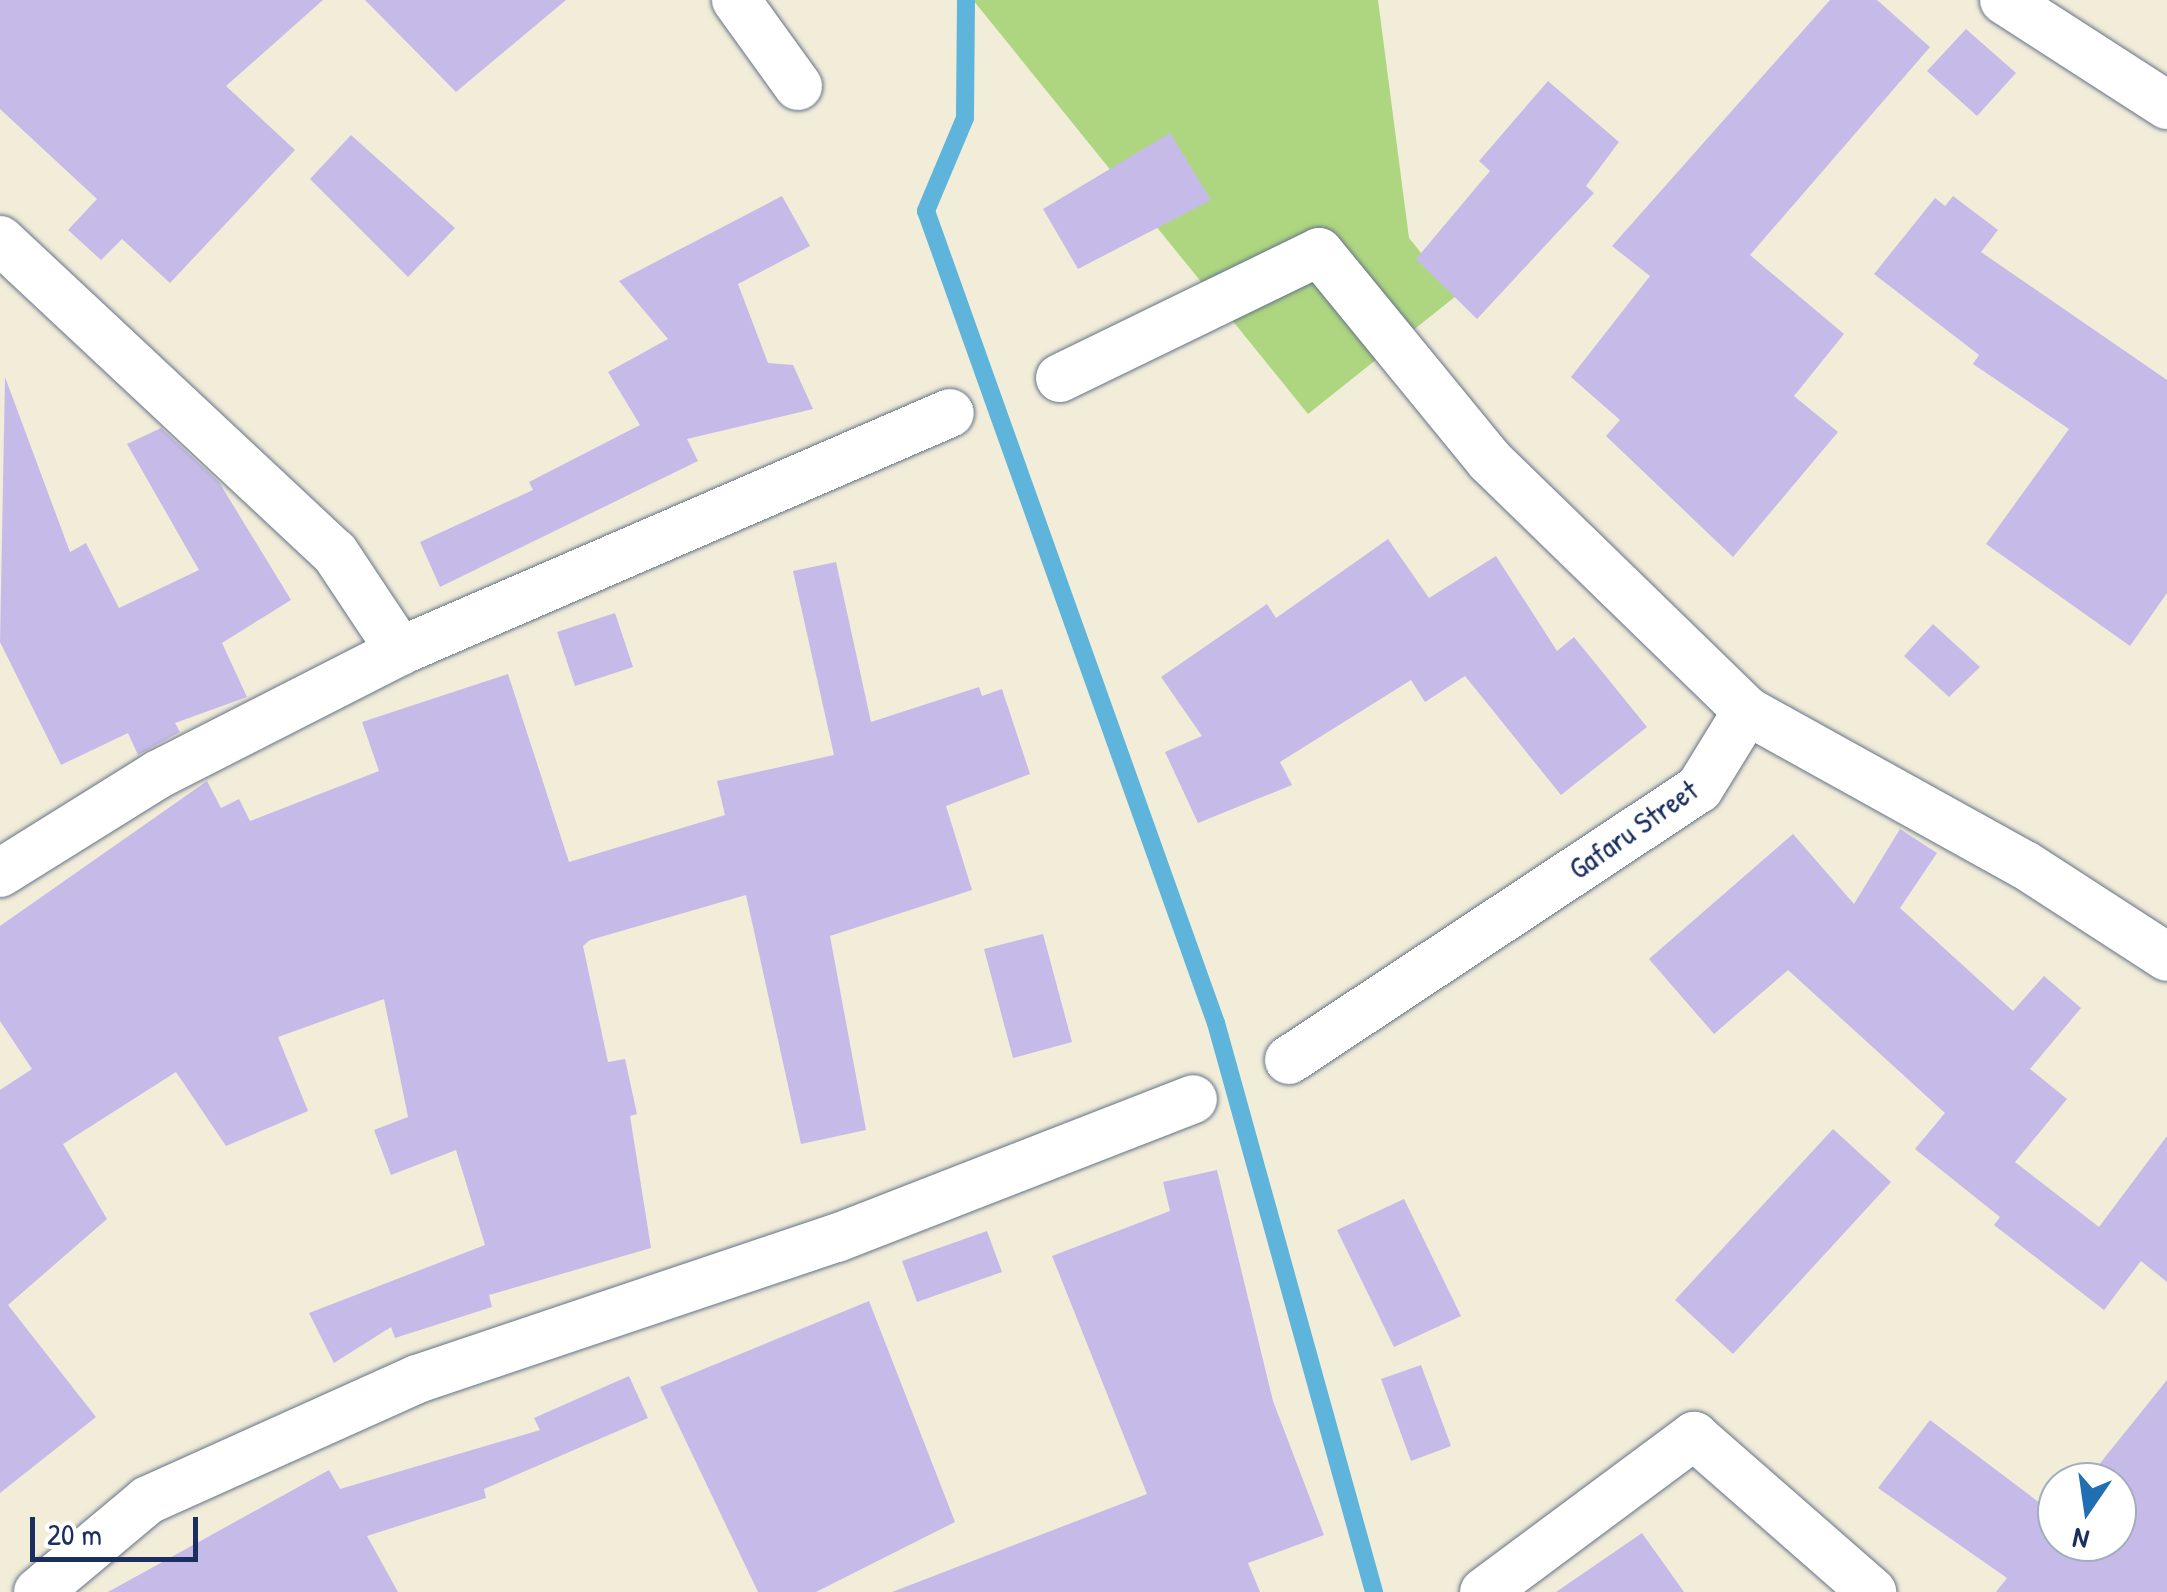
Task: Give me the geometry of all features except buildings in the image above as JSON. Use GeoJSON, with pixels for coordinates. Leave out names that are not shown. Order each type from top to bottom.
{"type":"FeatureCollection","features":[{"type":"Feature","properties":{"kind":"street"},"geometry":{"type":"LineString","coordinates":[[736,0],[798,86]]}},
{"type":"Feature","properties":{"kind":"street"},"geometry":{"type":"LineString","coordinates":[[2004,0],[2167,106]]}},
{"type":"Feature","properties":{"kind":"street"},"geometry":{"type":"LineString","coordinates":[[0,240],[335,553],[400,651]]}},
{"type":"Feature","properties":{"kind":"street"},"geometry":{"type":"LineString","coordinates":[[1060,378],[1318,252],[1490,461],[1747,712],[2026,865],[2167,957]]}},
{"type":"Feature","properties":{"kind":"street"},"geometry":{"type":"LineString","coordinates":[[0,873],[159,774],[400,651],[950,413]]}},
{"type":"Feature","properties":{"kind":"street","name":"Gafaru Street"},"geometry":{"type":"LineString","coordinates":[[1289,1060],[1699,789],[1747,712]]}},
{"type":"Feature","properties":{"kind":"street"},"geometry":{"type":"LineString","coordinates":[[38,1592],[148,1500],[416,1378],[837,1238],[1192,1099]]}},
{"type":"Feature","properties":{"kind":"street"},"geometry":{"type":"LineString","coordinates":[[1484,1592],[1694,1436],[1872,1592]]}},
{"type":"Feature","properties":{"kind":"green space"},"geometry":{"type":"Polygon","coordinates":[[[973,0],[1378,0],[1409,238],[1456,296],[1308,414],[973,0]]]}},
{"type":"Feature","properties":{"kind":"waterway"},"geometry":{"type":"LineString","coordinates":[[966,0],[965,118],[926,211],[1216,1023],[1374,1592]]}}]}
